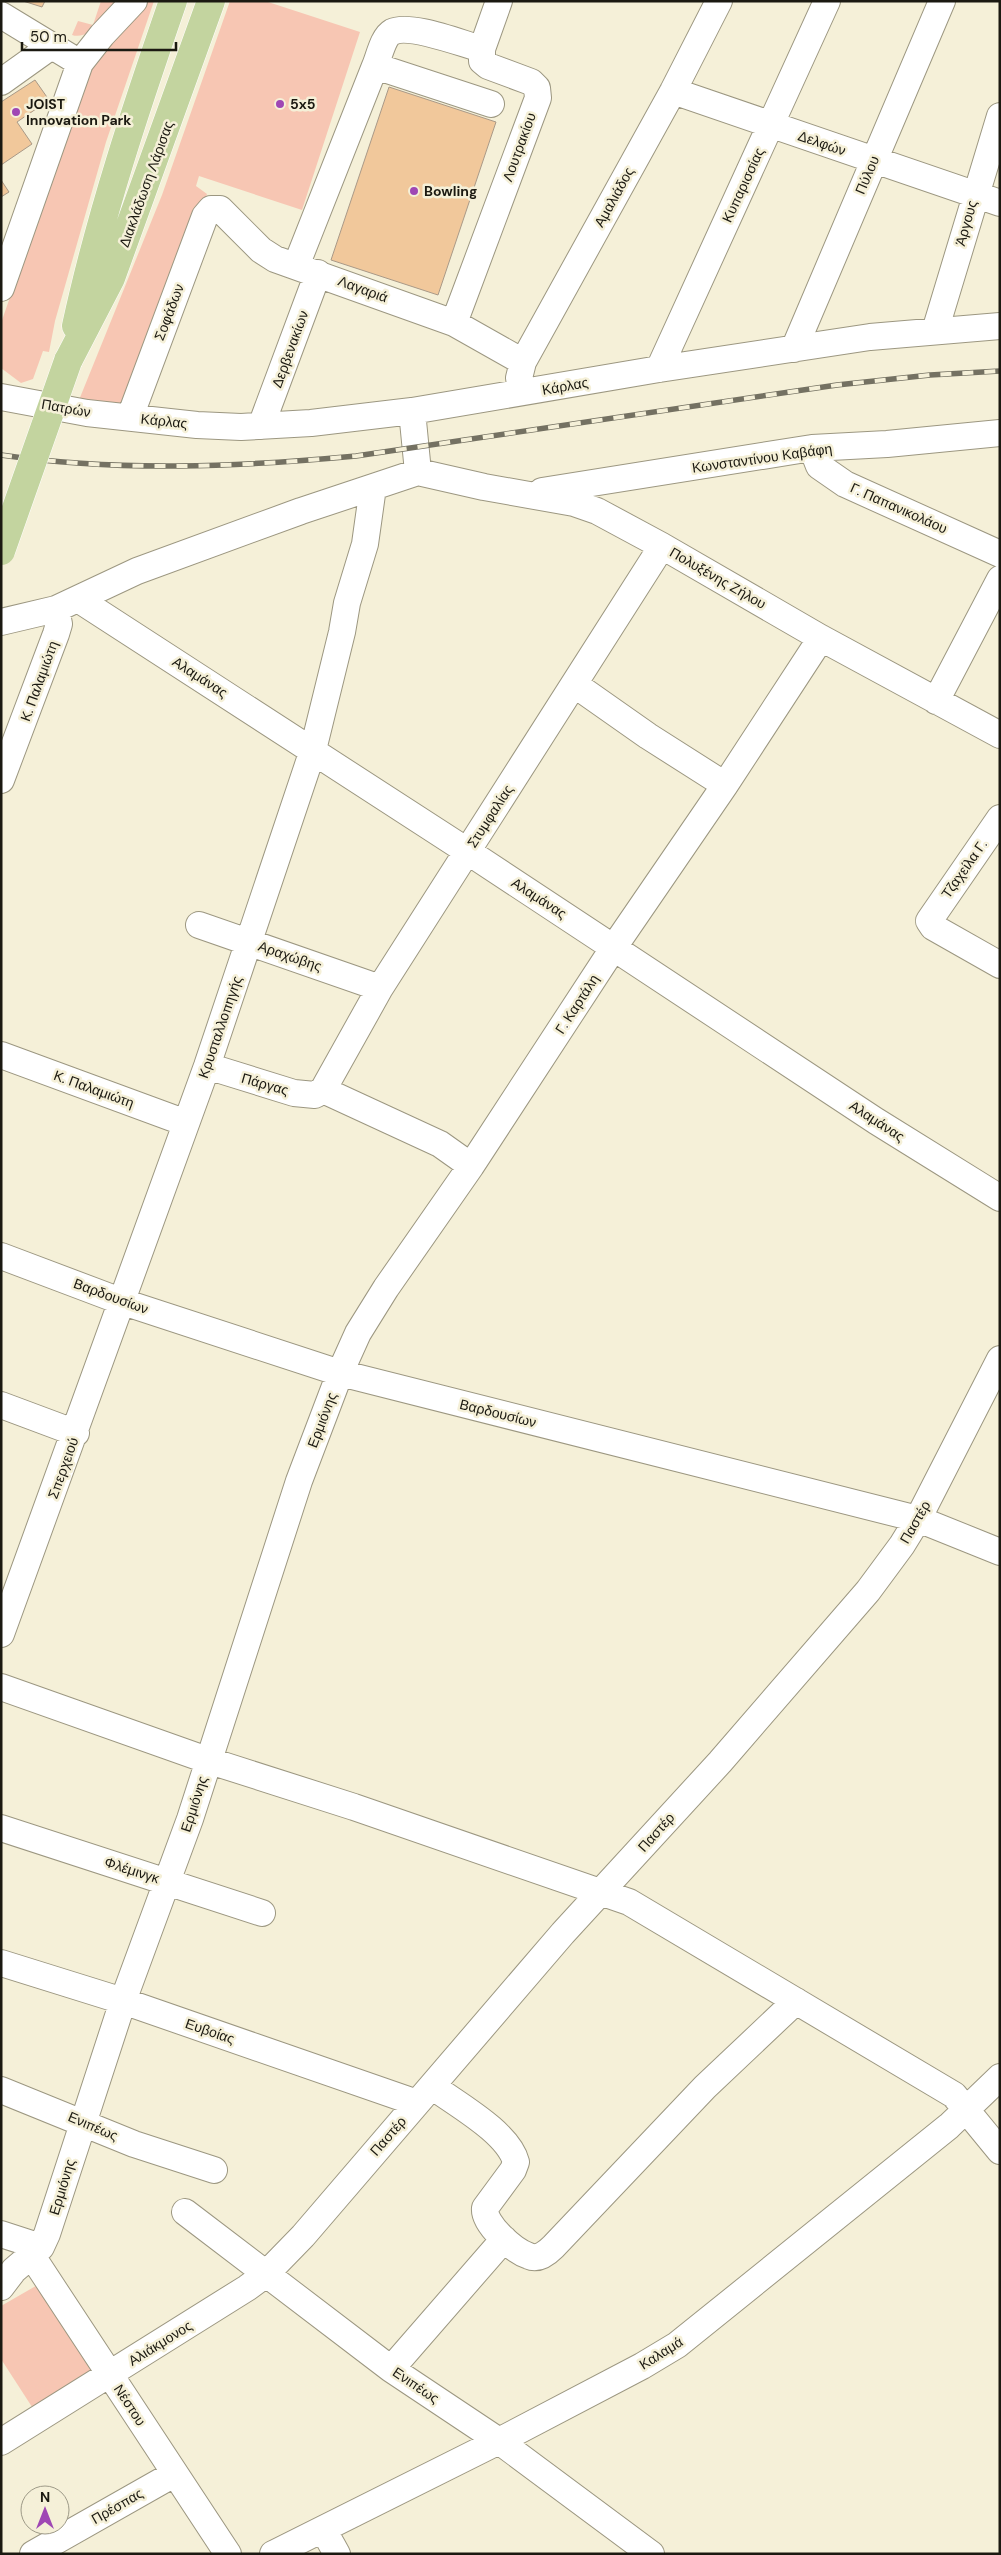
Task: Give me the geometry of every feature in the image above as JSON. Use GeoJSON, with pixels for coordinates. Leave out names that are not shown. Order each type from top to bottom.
{"type":"FeatureCollection","features":[{"type":"Feature","properties":{"kind":"main road","name":"Διακλάδωση Λάρισας"},"geometry":{"type":"LineString","coordinates":[[1,551],[68,361],[88,270],[115,174],[173,1]]}},
{"type":"Feature","properties":{"kind":"main road","name":"Διακλάδωση Λάρισας"},"geometry":{"type":"LineString","coordinates":[[68,361],[111,278],[211,1]]}},
{"type":"Feature","properties":{"kind":"street"},"geometry":{"type":"LineString","coordinates":[[1,288],[80,63],[102,35],[134,1]]}},
{"type":"Feature","properties":{"kind":"street"},"geometry":{"type":"LineString","coordinates":[[482,49],[499,1]]}},
{"type":"Feature","properties":{"kind":"street","name":"Αμαλιάδος"},"geometry":{"type":"LineString","coordinates":[[515,395],[523,362],[673,91],[719,1]]}},
{"type":"Feature","properties":{"kind":"street","name":"Κυπαρισσίας"},"geometry":{"type":"LineString","coordinates":[[659,370],[827,1]]}},
{"type":"Feature","properties":{"kind":"street","name":"Πύλου"},"geometry":{"type":"LineString","coordinates":[[794,349],[942,1]]}},
{"type":"Feature","properties":{"kind":"street"},"geometry":{"type":"LineString","coordinates":[[1,16],[50,47],[80,63]]}},
{"type":"Feature","properties":{"kind":"street","name":"Δερβενακίων"},"geometry":{"type":"LineString","coordinates":[[261,426],[307,270],[386,38],[391,32],[414,30],[482,49]]}},
{"type":"Feature","properties":{"kind":"street"},"geometry":{"type":"LineString","coordinates":[[1,82],[50,47]]}},
{"type":"Feature","properties":{"kind":"street","name":"Λουτρακίου"},"geometry":{"type":"LineString","coordinates":[[454,323],[538,98],[537,88],[531,82],[488,66],[482,61],[482,49]]}},
{"type":"Feature","properties":{"kind":"street"},"geometry":{"type":"LineString","coordinates":[[375,66],[491,104]]}},
{"type":"Feature","properties":{"kind":"street","name":"Δελφών"},"geometry":{"type":"LineString","coordinates":[[673,91],[1000,203]]}},
{"type":"Feature","properties":{"kind":"street","name":"Άργους"},"geometry":{"type":"LineString","coordinates":[[935,331],[974,195],[1000,116]]}},
{"type":"Feature","properties":{"kind":"street","name":"Λαγαριά"},"geometry":{"type":"LineString","coordinates":[[211,208],[220,208],[261,250],[275,258],[454,323],[523,362]]}},
{"type":"Feature","properties":{"kind":"street","name":"Σοφάδων"},"geometry":{"type":"LineString","coordinates":[[130,417],[205,216],[211,208]]}},
{"type":"Feature","properties":{"kind":"street","name":"Κάρλας"},"geometry":{"type":"LineString","coordinates":[[130,417],[197,425],[261,426],[311,423],[412,411],[659,370],[870,338],[1000,326]]}},
{"type":"Feature","properties":{"kind":"street","name":"Πατρών"},"geometry":{"type":"LineString","coordinates":[[1,397],[74,411],[130,417]]}},
{"type":"Feature","properties":{"kind":"street"},"geometry":{"type":"LineString","coordinates":[[1,622],[67,604],[137,571],[300,511],[418,472],[412,411]]}},
{"type":"Feature","properties":{"kind":"street","name":"Κωνσταντίνου Καβάφη"},"geometry":{"type":"LineString","coordinates":[[525,493],[812,448],[887,444],[1000,433]]}},
{"type":"Feature","properties":{"kind":"street","name":"Γ. Παπανικολάου"},"geometry":{"type":"LineString","coordinates":[[812,448],[819,466],[845,484],[1000,554]]}},
{"type":"Feature","properties":{"kind":"street","name":"Πολυξένης Ζήλου"},"geometry":{"type":"LineString","coordinates":[[418,472],[484,487],[574,503],[597,511],[936,702],[1000,735]]}},
{"type":"Feature","properties":{"kind":"street","name":"Κρυσταλλοπηγής"},"geometry":{"type":"LineString","coordinates":[[123,1302],[207,1066],[313,750],[342,632],[347,603],[365,544],[373,488]]}},
{"type":"Feature","properties":{"kind":"street","name":"Στυμφαλίας"},"geometry":{"type":"LineString","coordinates":[[323,1090],[380,988],[662,546]]}},
{"type":"Feature","properties":{"kind":"street"},"geometry":{"type":"LineString","coordinates":[[936,702],[1000,579]]}},
{"type":"Feature","properties":{"kind":"street","name":"Αλαμάνας"},"geometry":{"type":"LineString","coordinates":[[67,604],[313,750],[876,1121],[1000,1198]]}},
{"type":"Feature","properties":{"kind":"street","name":"Κ. Παλαμιώτη"},"geometry":{"type":"LineString","coordinates":[[1,780],[67,604]]}},
{"type":"Feature","properties":{"kind":"street","name":"Γ. Καρτάλη"},"geometry":{"type":"LineString","coordinates":[[340,1373],[366,1319],[471,1166],[614,947],[725,785],[821,638]]}},
{"type":"Feature","properties":{"kind":"street"},"geometry":{"type":"LineString","coordinates":[[574,684],[648,736],[725,785]]}},
{"type":"Feature","properties":{"kind":"street","name":"Τζαχείλα Γ."},"geometry":{"type":"LineString","coordinates":[[1000,818],[929,920],[933,927],[1000,965]]}},
{"type":"Feature","properties":{"kind":"street","name":"Αραχώβης"},"geometry":{"type":"LineString","coordinates":[[199,925],[380,988]]}},
{"type":"Feature","properties":{"kind":"street","name":"Κ. Παλαμιώτη"},"geometry":{"type":"LineString","coordinates":[[1,1055],[186,1123]]}},
{"type":"Feature","properties":{"kind":"street","name":"Πάργας"},"geometry":{"type":"LineString","coordinates":[[207,1066],[294,1093],[315,1095],[323,1090]]}},
{"type":"Feature","properties":{"kind":"street"},"geometry":{"type":"LineString","coordinates":[[323,1090],[440,1144],[471,1166]]}},
{"type":"Feature","properties":{"kind":"street","name":"Βαρδουσίων"},"geometry":{"type":"LineString","coordinates":[[1,1256],[123,1302],[340,1373],[918,1519],[1000,1552]]}},
{"type":"Feature","properties":{"kind":"street","name":"Σπερχειού"},"geometry":{"type":"LineString","coordinates":[[1,1634],[123,1302]]}},
{"type":"Feature","properties":{"kind":"street","name":"Παστέρ"},"geometry":{"type":"LineString","coordinates":[[266,2274],[303,2236],[600,1893],[825,1643],[891,1562],[918,1519],[1000,1359]]}},
{"type":"Feature","properties":{"kind":"street","name":"Ερμιόνης"},"geometry":{"type":"LineString","coordinates":[[40,2245],[123,2001],[190,1819],[207,1760],[299,1481],[340,1373]]}},
{"type":"Feature","properties":{"kind":"street"},"geometry":{"type":"LineString","coordinates":[[1,1405],[76,1433]]}},
{"type":"Feature","properties":{"kind":"street"},"geometry":{"type":"LineString","coordinates":[[1,1687],[207,1760],[389,1819],[629,1902],[954,2095],[967,2108],[1000,2152]]}},
{"type":"Feature","properties":{"kind":"street","name":"Φλέμινγκ"},"geometry":{"type":"LineString","coordinates":[[1,1828],[262,1913]]}},
{"type":"Feature","properties":{"kind":"street","name":"Ευβοίας"},"geometry":{"type":"LineString","coordinates":[[1,1963],[425,2095],[482,2122],[508,2145],[516,2162],[513,2170],[485,2208],[484,2215],[504,2239],[529,2257],[545,2254],[705,2087],[796,2001]]}},
{"type":"Feature","properties":{"kind":"street","name":"Καλαμά"},"geometry":{"type":"LineString","coordinates":[[273,2554],[499,2441],[678,2345],[949,2126],[1000,2077]]}},
{"type":"Feature","properties":{"kind":"street","name":"Ενιπέως"},"geometry":{"type":"LineString","coordinates":[[1,2090],[134,2144],[214,2170]]}},
{"type":"Feature","properties":{"kind":"street","name":"Ενιπέως"},"geometry":{"type":"LineString","coordinates":[[184,2212],[391,2369],[499,2441],[651,2554]]}},
{"type":"Feature","properties":{"kind":"street"},"geometry":{"type":"LineString","coordinates":[[1,2234],[40,2245]]}},
{"type":"Feature","properties":{"kind":"street"},"geometry":{"type":"LineString","coordinates":[[391,2369],[504,2239]]}},
{"type":"Feature","properties":{"kind":"street"},"geometry":{"type":"LineString","coordinates":[[1,2287],[14,2270],[40,2245]]}},
{"type":"Feature","properties":{"kind":"street","name":"Νέστου"},"geometry":{"type":"LineString","coordinates":[[40,2245],[110,2374],[228,2554]]}},
{"type":"Feature","properties":{"kind":"street","name":"Αλιάκμονος"},"geometry":{"type":"LineString","coordinates":[[1,2442],[247,2288],[266,2274]]}},
{"type":"Feature","properties":{"kind":"street","name":"Πρέσπας"},"geometry":{"type":"LineString","coordinates":[[33,2554],[174,2474]]}},
{"type":"Feature","properties":{"kind":"street"},"geometry":{"type":"LineString","coordinates":[[323,2529],[337,2554]]}},
{"type":"Feature","properties":{"kind":"shaded area"},"geometry":{"type":"Polygon","coordinates":[[[101,1],[118,1],[104,19],[92,30],[79,36],[72,35],[78,21],[93,25],[101,1]]]}},
{"type":"Feature","properties":{"kind":"shaded area"},"geometry":{"type":"Polygon","coordinates":[[[147,1],[154,1],[106,142],[55,321],[49,352],[43,351],[33,379],[21,383],[1,368],[1,323],[86,80],[104,49],[147,1]]]}},
{"type":"Feature","properties":{"kind":"shaded area"},"geometry":{"type":"Polygon","coordinates":[[[230,1],[265,1],[360,32],[302,210],[199,176],[196,186],[207,194],[129,400],[124,408],[79,400],[162,195],[230,1]]]}},
{"type":"Feature","properties":{"kind":"shaded area"},"geometry":{"type":"Polygon","coordinates":[[[41,2283],[97,2371],[34,2410],[1,2359],[1,2306],[41,2283]]]}},
{"type":"Feature","properties":{"kind":"building"},"geometry":{"type":"Polygon","coordinates":[[[23,1],[45,1],[42,7],[23,1]]]}},
{"type":"Feature","properties":{"kind":"building","name":"JOIST Innovation Park"},"geometry":{"type":"Polygon","coordinates":[[[35,80],[49,100],[17,122],[32,144],[1,165],[1,102],[35,80]]]}},
{"type":"Feature","properties":{"kind":"building","name":"Bowling"},"geometry":{"type":"Polygon","coordinates":[[[389,87],[496,122],[438,295],[331,260],[389,87]]]}},
{"type":"Feature","properties":{"kind":"building"},"geometry":{"type":"Polygon","coordinates":[[[1,180],[9,192],[1,197],[1,180]]]}},
{"type":"Feature","properties":{"kind":"railway"},"geometry":{"type":"LineString","coordinates":[[1,455],[90,464],[134,466],[223,465],[312,460],[356,456],[837,385],[930,375],[1000,371]]}},
{"type":"Feature","properties":{"kind":"place","name":"5x5"},"geometry":{"type":"Point","coordinates":[280,104]}},
{"type":"Feature","properties":{"kind":"place","name":"JOIST Innovation Park"},"geometry":{"type":"Point","coordinates":[16,112]}},
{"type":"Feature","properties":{"kind":"place","name":"Bowling"},"geometry":{"type":"Point","coordinates":[414,191]}}]}
